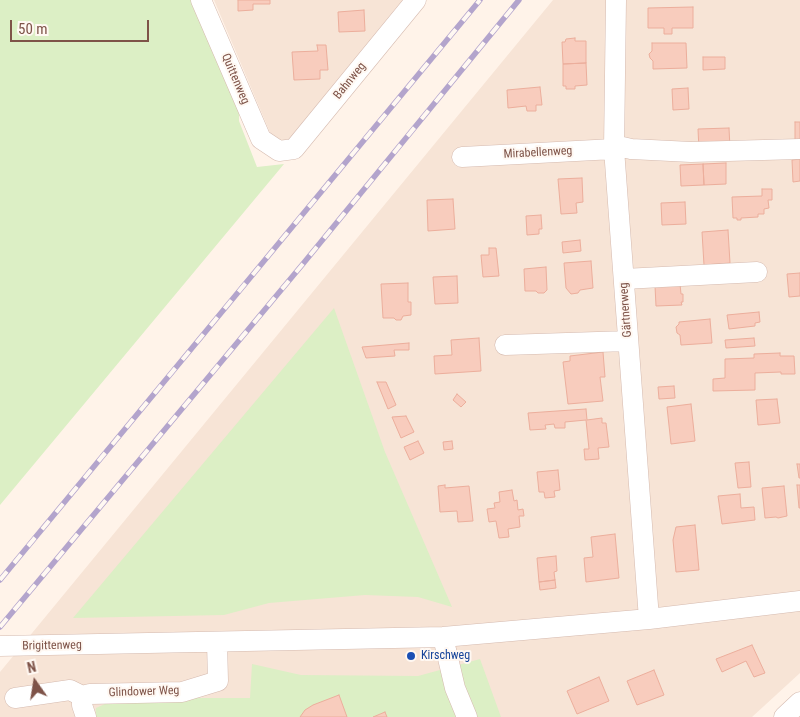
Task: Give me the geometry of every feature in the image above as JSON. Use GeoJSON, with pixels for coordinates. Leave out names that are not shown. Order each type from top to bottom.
{"type":"FeatureCollection","features":[{"type":"Feature","properties":{"kind":"street","name":"Quittenweg"},"geometry":{"type":"LineString","coordinates":[[201,0],[261,139],[279,151]]}},
{"type":"Feature","properties":{"kind":"street","name":"Bahnweg"},"geometry":{"type":"LineString","coordinates":[[279,151],[294,149],[416,0]]}},
{"type":"Feature","properties":{"kind":"street","name":"Gärtnerweg"},"geometry":{"type":"LineString","coordinates":[[616,0],[614,152],[649,619]]}},
{"type":"Feature","properties":{"kind":"street"},"geometry":{"type":"LineString","coordinates":[[614,152],[631,149],[691,152],[800,149]]}},
{"type":"Feature","properties":{"kind":"street"},"geometry":{"type":"LineString","coordinates":[[614,152],[800,155]]}},
{"type":"Feature","properties":{"kind":"street","name":"Mirabellenweg"},"geometry":{"type":"LineString","coordinates":[[462,158],[614,152]]}},
{"type":"Feature","properties":{"kind":"street"},"geometry":{"type":"LineString","coordinates":[[624,279],[757,272]]}},
{"type":"Feature","properties":{"kind":"street"},"geometry":{"type":"LineString","coordinates":[[506,345],[628,341]]}},
{"type":"Feature","properties":{"kind":"street"},"geometry":{"type":"LineString","coordinates":[[217,642],[443,637],[798,604]]}},
{"type":"Feature","properties":{"kind":"street"},"geometry":{"type":"LineString","coordinates":[[443,637],[455,688],[466,717]]}},
{"type":"Feature","properties":{"kind":"street","name":"Brigittenweg"},"geometry":{"type":"LineString","coordinates":[[0,646],[217,642]]}},
{"type":"Feature","properties":{"kind":"street","name":"Glindower Weg"},"geometry":{"type":"LineString","coordinates":[[82,696],[90,694],[182,692],[218,681],[217,642]]}},
{"type":"Feature","properties":{"kind":"street"},"geometry":{"type":"LineString","coordinates":[[15,698],[70,690],[82,696],[82,705],[86,717]]}},
{"type":"Feature","properties":{"kind":"street"},"geometry":{"type":"LineString","coordinates":[[784,717],[800,702]]}},
{"type":"Feature","properties":{"kind":"shaded area"},"geometry":{"type":"Polygon","coordinates":[[[214,0],[406,0],[289,143],[277,149],[214,0]]]}},
{"type":"Feature","properties":{"kind":"shaded area"},"geometry":{"type":"Polygon","coordinates":[[[553,0],[800,0],[800,673],[752,717],[0,717],[0,672],[553,0]]]}},
{"type":"Feature","properties":{"kind":"green space"},"geometry":{"type":"Polygon","coordinates":[[[0,0],[194,0],[239,111],[239,121],[257,167],[284,164],[0,505],[0,0]]]}},
{"type":"Feature","properties":{"kind":"green space"},"geometry":{"type":"Polygon","coordinates":[[[334,308],[385,452],[452,607],[418,597],[365,595],[269,603],[224,615],[73,618],[334,308]]]}},
{"type":"Feature","properties":{"kind":"green space"},"geometry":{"type":"Polygon","coordinates":[[[480,659],[501,717],[95,717],[96,708],[118,698],[250,698],[252,664],[301,675],[418,676],[480,659]]]}},
{"type":"Feature","properties":{"kind":"building"},"geometry":{"type":"Polygon","coordinates":[[[238,0],[270,0],[270,4],[253,4],[253,10],[238,11],[238,0]]]}},
{"type":"Feature","properties":{"kind":"building"},"geometry":{"type":"Polygon","coordinates":[[[693,7],[693,28],[672,28],[672,34],[664,34],[664,28],[648,28],[648,8],[693,7]]]}},
{"type":"Feature","properties":{"kind":"building"},"geometry":{"type":"Polygon","coordinates":[[[364,10],[365,31],[339,32],[338,12],[364,10]]]}},
{"type":"Feature","properties":{"kind":"building"},"geometry":{"type":"Polygon","coordinates":[[[575,38],[575,41],[586,41],[586,63],[563,64],[562,42],[565,42],[566,39],[575,38]]]}},
{"type":"Feature","properties":{"kind":"building"},"geometry":{"type":"Polygon","coordinates":[[[652,43],[686,43],[687,68],[653,69],[653,61],[649,54],[652,51],[652,43]]]}},
{"type":"Feature","properties":{"kind":"building"},"geometry":{"type":"Polygon","coordinates":[[[317,45],[326,45],[328,70],[320,70],[320,79],[294,80],[292,52],[318,51],[317,45]]]}},
{"type":"Feature","properties":{"kind":"building"},"geometry":{"type":"Polygon","coordinates":[[[703,57],[725,57],[725,69],[703,70],[703,57]]]}},
{"type":"Feature","properties":{"kind":"building"},"geometry":{"type":"Polygon","coordinates":[[[586,63],[587,85],[575,86],[575,89],[566,89],[566,86],[563,86],[563,64],[586,63]]]}},
{"type":"Feature","properties":{"kind":"building"},"geometry":{"type":"Polygon","coordinates":[[[540,87],[542,105],[536,105],[536,111],[527,111],[526,106],[508,108],[507,90],[540,87]]]}},
{"type":"Feature","properties":{"kind":"building"},"geometry":{"type":"Polygon","coordinates":[[[688,88],[689,109],[673,110],[672,89],[688,88]]]}},
{"type":"Feature","properties":{"kind":"building"},"geometry":{"type":"Polygon","coordinates":[[[795,122],[800,122],[800,143],[795,143],[795,122]]]}},
{"type":"Feature","properties":{"kind":"building"},"geometry":{"type":"Polygon","coordinates":[[[729,128],[730,148],[699,150],[698,129],[729,128]]]}},
{"type":"Feature","properties":{"kind":"building"},"geometry":{"type":"Polygon","coordinates":[[[800,159],[800,181],[793,182],[792,160],[800,159]]]}},
{"type":"Feature","properties":{"kind":"building"},"geometry":{"type":"Polygon","coordinates":[[[726,163],[726,184],[704,185],[703,164],[726,163]]]}},
{"type":"Feature","properties":{"kind":"building"},"geometry":{"type":"Polygon","coordinates":[[[703,164],[704,185],[681,186],[680,165],[703,164]]]}},
{"type":"Feature","properties":{"kind":"building"},"geometry":{"type":"Polygon","coordinates":[[[582,178],[583,202],[576,203],[577,213],[561,214],[558,179],[582,178]]]}},
{"type":"Feature","properties":{"kind":"building"},"geometry":{"type":"Polygon","coordinates":[[[762,189],[772,189],[772,200],[768,200],[769,208],[764,209],[764,214],[758,214],[758,217],[741,218],[741,220],[733,218],[732,197],[762,196],[762,189]]]}},
{"type":"Feature","properties":{"kind":"building"},"geometry":{"type":"Polygon","coordinates":[[[453,199],[455,229],[428,231],[427,200],[453,199]]]}},
{"type":"Feature","properties":{"kind":"building"},"geometry":{"type":"Polygon","coordinates":[[[685,202],[686,224],[662,225],[661,203],[685,202]]]}},
{"type":"Feature","properties":{"kind":"building"},"geometry":{"type":"Polygon","coordinates":[[[541,215],[542,229],[539,229],[539,234],[527,235],[526,216],[541,215]]]}},
{"type":"Feature","properties":{"kind":"building"},"geometry":{"type":"Polygon","coordinates":[[[728,230],[730,263],[704,265],[702,232],[728,230]]]}},
{"type":"Feature","properties":{"kind":"building"},"geometry":{"type":"Polygon","coordinates":[[[580,240],[581,251],[563,253],[562,242],[580,240]]]}},
{"type":"Feature","properties":{"kind":"building"},"geometry":{"type":"Polygon","coordinates":[[[489,248],[496,248],[499,276],[483,277],[481,255],[489,255],[489,248]]]}},
{"type":"Feature","properties":{"kind":"building"},"geometry":{"type":"Polygon","coordinates":[[[591,261],[593,288],[571,294],[566,288],[564,263],[591,261]]]}},
{"type":"Feature","properties":{"kind":"building"},"geometry":{"type":"Polygon","coordinates":[[[546,267],[547,290],[544,293],[525,291],[524,269],[546,267]]]}},
{"type":"Feature","properties":{"kind":"building"},"geometry":{"type":"Polygon","coordinates":[[[800,273],[800,296],[789,297],[787,274],[800,273]]]}},
{"type":"Feature","properties":{"kind":"building"},"geometry":{"type":"Polygon","coordinates":[[[457,276],[458,303],[435,304],[433,277],[457,276]]]}},
{"type":"Feature","properties":{"kind":"building"},"geometry":{"type":"Polygon","coordinates":[[[408,283],[408,302],[411,302],[411,315],[403,316],[401,320],[383,318],[381,284],[408,283]]]}},
{"type":"Feature","properties":{"kind":"building"},"geometry":{"type":"Polygon","coordinates":[[[680,284],[681,294],[683,294],[682,305],[656,306],[655,286],[680,284]]]}},
{"type":"Feature","properties":{"kind":"building"},"geometry":{"type":"Polygon","coordinates":[[[759,312],[760,322],[755,323],[755,326],[729,329],[727,315],[759,312]]]}},
{"type":"Feature","properties":{"kind":"building"},"geometry":{"type":"Polygon","coordinates":[[[710,319],[712,343],[681,345],[680,335],[677,333],[676,327],[679,322],[710,319]]]}},
{"type":"Feature","properties":{"kind":"building"},"geometry":{"type":"Polygon","coordinates":[[[479,338],[481,371],[435,374],[434,356],[452,355],[451,340],[479,338]]]}},
{"type":"Feature","properties":{"kind":"building"},"geometry":{"type":"Polygon","coordinates":[[[754,338],[755,346],[726,348],[725,340],[754,338]]]}},
{"type":"Feature","properties":{"kind":"building"},"geometry":{"type":"Polygon","coordinates":[[[409,343],[409,350],[394,350],[395,356],[366,358],[362,347],[409,343]]]}},
{"type":"Feature","properties":{"kind":"building"},"geometry":{"type":"Polygon","coordinates":[[[603,352],[605,377],[600,377],[603,401],[568,404],[563,362],[570,361],[570,356],[603,352]]]}},
{"type":"Feature","properties":{"kind":"building"},"geometry":{"type":"Polygon","coordinates":[[[780,353],[780,356],[794,356],[795,374],[781,374],[781,372],[755,373],[755,390],[713,391],[713,379],[725,378],[725,359],[754,358],[754,354],[780,353]]]}},
{"type":"Feature","properties":{"kind":"building"},"geometry":{"type":"Polygon","coordinates":[[[377,382],[386,382],[396,405],[388,409],[377,382]]]}},
{"type":"Feature","properties":{"kind":"building"},"geometry":{"type":"Polygon","coordinates":[[[674,386],[675,398],[659,399],[658,387],[674,386]]]}},
{"type":"Feature","properties":{"kind":"building"},"geometry":{"type":"Polygon","coordinates":[[[457,394],[466,402],[461,407],[453,400],[457,394]]]}},
{"type":"Feature","properties":{"kind":"building"},"geometry":{"type":"Polygon","coordinates":[[[777,399],[780,423],[758,425],[756,400],[777,399]]]}},
{"type":"Feature","properties":{"kind":"building"},"geometry":{"type":"Polygon","coordinates":[[[691,404],[695,441],[671,444],[667,407],[691,404]]]}},
{"type":"Feature","properties":{"kind":"building"},"geometry":{"type":"Polygon","coordinates":[[[586,409],[587,420],[602,418],[602,423],[606,423],[609,447],[598,448],[599,459],[585,460],[584,449],[589,449],[586,420],[565,422],[565,428],[555,428],[554,424],[545,425],[546,429],[530,430],[528,413],[586,409]]]}},
{"type":"Feature","properties":{"kind":"building"},"geometry":{"type":"Polygon","coordinates":[[[406,416],[414,432],[401,438],[392,417],[406,416]]]}},
{"type":"Feature","properties":{"kind":"building"},"geometry":{"type":"Polygon","coordinates":[[[418,441],[424,453],[410,460],[404,447],[418,441]]]}},
{"type":"Feature","properties":{"kind":"building"},"geometry":{"type":"Polygon","coordinates":[[[452,441],[453,449],[444,450],[443,442],[452,441]]]}},
{"type":"Feature","properties":{"kind":"building"},"geometry":{"type":"Polygon","coordinates":[[[749,462],[751,487],[738,488],[735,463],[749,462]]]}},
{"type":"Feature","properties":{"kind":"building"},"geometry":{"type":"Polygon","coordinates":[[[797,464],[800,464],[800,478],[799,478],[797,464]]]}},
{"type":"Feature","properties":{"kind":"building"},"geometry":{"type":"Polygon","coordinates":[[[558,470],[560,490],[554,491],[555,497],[545,498],[544,492],[539,492],[537,472],[558,470]]]}},
{"type":"Feature","properties":{"kind":"building"},"geometry":{"type":"Polygon","coordinates":[[[445,485],[445,488],[469,486],[473,521],[458,522],[457,511],[440,512],[438,486],[445,485]]]}},
{"type":"Feature","properties":{"kind":"building"},"geometry":{"type":"Polygon","coordinates":[[[797,485],[800,485],[800,508],[799,508],[797,485]]]}},
{"type":"Feature","properties":{"kind":"building"},"geometry":{"type":"Polygon","coordinates":[[[784,486],[787,516],[765,518],[762,488],[784,486]]]}},
{"type":"Feature","properties":{"kind":"building"},"geometry":{"type":"Polygon","coordinates":[[[512,490],[514,501],[517,500],[518,510],[523,509],[524,516],[519,516],[520,527],[508,529],[509,537],[499,538],[496,521],[489,522],[487,509],[495,508],[494,503],[500,502],[499,492],[512,490]]]}},
{"type":"Feature","properties":{"kind":"building"},"geometry":{"type":"Polygon","coordinates":[[[740,494],[741,508],[754,507],[755,520],[722,524],[718,496],[740,494]]]}},
{"type":"Feature","properties":{"kind":"building"},"geometry":{"type":"Polygon","coordinates":[[[695,525],[699,570],[676,572],[673,540],[676,527],[695,525]]]}},
{"type":"Feature","properties":{"kind":"building"},"geometry":{"type":"Polygon","coordinates":[[[615,534],[619,578],[586,582],[584,558],[593,557],[591,537],[615,534]]]}},
{"type":"Feature","properties":{"kind":"building"},"geometry":{"type":"Polygon","coordinates":[[[556,556],[557,571],[554,572],[555,580],[539,582],[537,558],[556,556]]]}},
{"type":"Feature","properties":{"kind":"building"},"geometry":{"type":"Polygon","coordinates":[[[555,580],[556,588],[540,590],[539,582],[555,580]]]}},
{"type":"Feature","properties":{"kind":"building"},"geometry":{"type":"Polygon","coordinates":[[[752,645],[765,673],[754,677],[746,661],[722,672],[716,659],[752,645]]]}},
{"type":"Feature","properties":{"kind":"building"},"geometry":{"type":"Polygon","coordinates":[[[654,670],[664,695],[637,705],[627,681],[654,670]]]}},
{"type":"Feature","properties":{"kind":"building"},"geometry":{"type":"Polygon","coordinates":[[[599,677],[609,701],[577,714],[567,691],[599,677]]]}},
{"type":"Feature","properties":{"kind":"building"},"geometry":{"type":"Polygon","coordinates":[[[339,695],[347,717],[300,717],[305,710],[313,705],[339,695]]]}},
{"type":"Feature","properties":{"kind":"building"},"geometry":{"type":"Polygon","coordinates":[[[385,712],[387,717],[373,717],[385,712]]]}},
{"type":"Feature","properties":{"kind":"railway"},"geometry":{"type":"LineString","coordinates":[[0,580],[480,0]]}},
{"type":"Feature","properties":{"kind":"railway"},"geometry":{"type":"LineString","coordinates":[[0,627],[302,265],[519,0]]}},
{"type":"Feature","properties":{"kind":"place","name":"Kirschweg"},"geometry":{"type":"Point","coordinates":[411,656]}}]}
